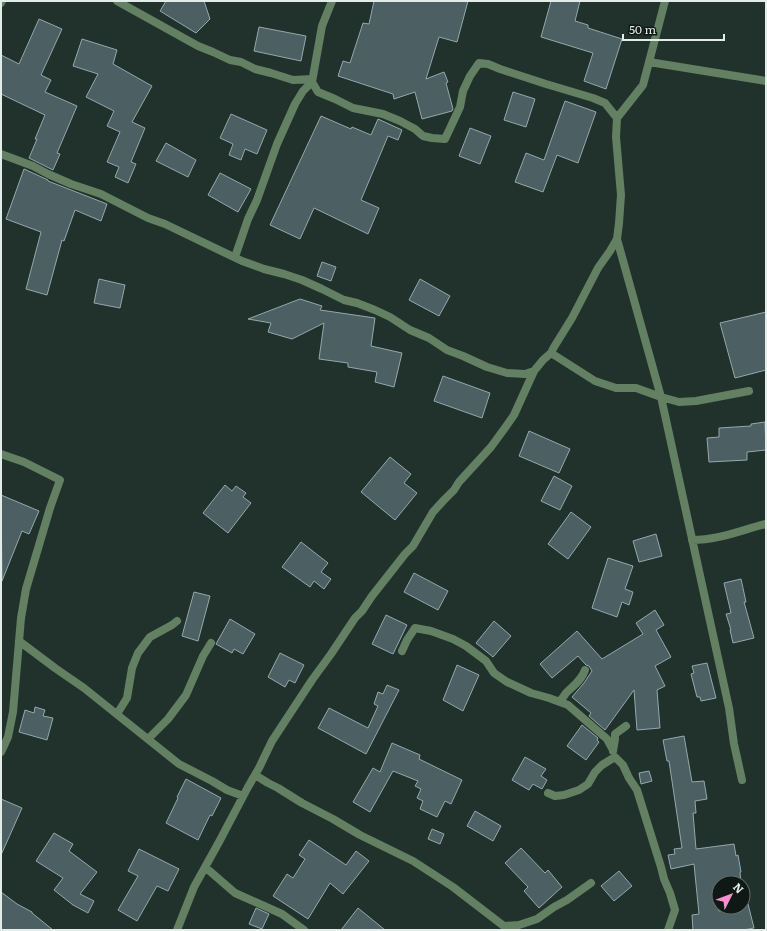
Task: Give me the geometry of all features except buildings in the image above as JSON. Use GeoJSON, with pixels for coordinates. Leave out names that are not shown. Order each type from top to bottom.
{"type":"FeatureCollection","features":[{"type":"Feature","properties":{"kind":"street"},"geometry":{"type":"LineString","coordinates":[[117,1],[198,46],[230,60],[241,62],[255,69],[293,80],[312,81]]}},
{"type":"Feature","properties":{"kind":"street"},"geometry":{"type":"LineString","coordinates":[[235,257],[248,219],[264,184],[277,144],[295,104],[303,91],[312,81],[322,26],[332,1]]}},
{"type":"Feature","properties":{"kind":"street"},"geometry":{"type":"LineString","coordinates":[[665,1],[643,85],[617,118],[616,137],[621,195],[617,239],[661,397],[729,708],[734,744],[742,780]]}},
{"type":"Feature","properties":{"kind":"street"},"geometry":{"type":"LineString","coordinates":[[649,62],[766,81]]}},
{"type":"Feature","properties":{"kind":"street"},"geometry":{"type":"LineString","coordinates":[[312,81],[318,92],[352,108],[383,114],[415,129],[423,136],[432,138],[445,139],[460,107],[463,91],[478,63],[488,64],[540,83],[605,102],[617,118]]}},
{"type":"Feature","properties":{"kind":"street"},"geometry":{"type":"LineString","coordinates":[[1,154],[33,166],[71,184],[101,194],[148,218],[165,224],[264,270],[284,274],[302,280],[344,300],[357,302],[376,310],[410,330],[429,338],[447,350],[487,367],[507,373],[525,374],[534,371]]}},
{"type":"Feature","properties":{"kind":"street"},"geometry":{"type":"LineString","coordinates":[[177,930],[194,887],[259,768],[272,741],[355,618],[362,611],[405,554],[413,546],[433,512],[491,447],[514,415],[534,371],[543,360],[552,354],[554,347],[572,318],[598,268],[617,239]]}},
{"type":"Feature","properties":{"kind":"street"},"geometry":{"type":"LineString","coordinates":[[552,354],[596,381],[616,388],[636,388],[679,402],[696,402],[749,391]]}},
{"type":"Feature","properties":{"kind":"street"},"geometry":{"type":"LineString","coordinates":[[1,454],[24,462],[60,480],[50,508],[26,589],[21,618],[13,712],[8,737],[1,752]]}},
{"type":"Feature","properties":{"kind":"street"},"geometry":{"type":"LineString","coordinates":[[692,540],[723,537],[766,524]]}},
{"type":"Feature","properties":{"kind":"street"},"geometry":{"type":"LineString","coordinates":[[117,714],[127,698],[132,668],[138,653],[150,637],[172,625],[177,620]]}},
{"type":"Feature","properties":{"kind":"street"},"geometry":{"type":"LineString","coordinates":[[402,651],[415,628],[431,631],[453,639],[466,646],[486,661],[494,673],[507,682],[531,693],[560,701],[568,705],[607,739],[614,754],[623,765],[636,790],[664,879],[670,893],[675,910],[668,930]]}},
{"type":"Feature","properties":{"kind":"street"},"geometry":{"type":"LineString","coordinates":[[19,641],[84,688],[179,764],[227,790],[243,796]]}},
{"type":"Feature","properties":{"kind":"street"},"geometry":{"type":"LineString","coordinates":[[148,739],[168,719],[186,695],[203,656],[211,643]]}},
{"type":"Feature","properties":{"kind":"street"},"geometry":{"type":"LineString","coordinates":[[560,701],[583,675],[585,670]]}},
{"type":"Feature","properties":{"kind":"street"},"geometry":{"type":"LineString","coordinates":[[548,793],[556,796],[564,795],[579,790],[588,784],[595,772],[614,754],[615,734],[626,726]]}},
{"type":"Feature","properties":{"kind":"street"},"geometry":{"type":"LineString","coordinates":[[255,775],[360,835],[413,861],[453,886],[507,928],[536,919],[591,883]]}},
{"type":"Feature","properties":{"kind":"street"},"geometry":{"type":"LineString","coordinates":[[205,867],[236,893],[282,914],[304,930]]}}]}
